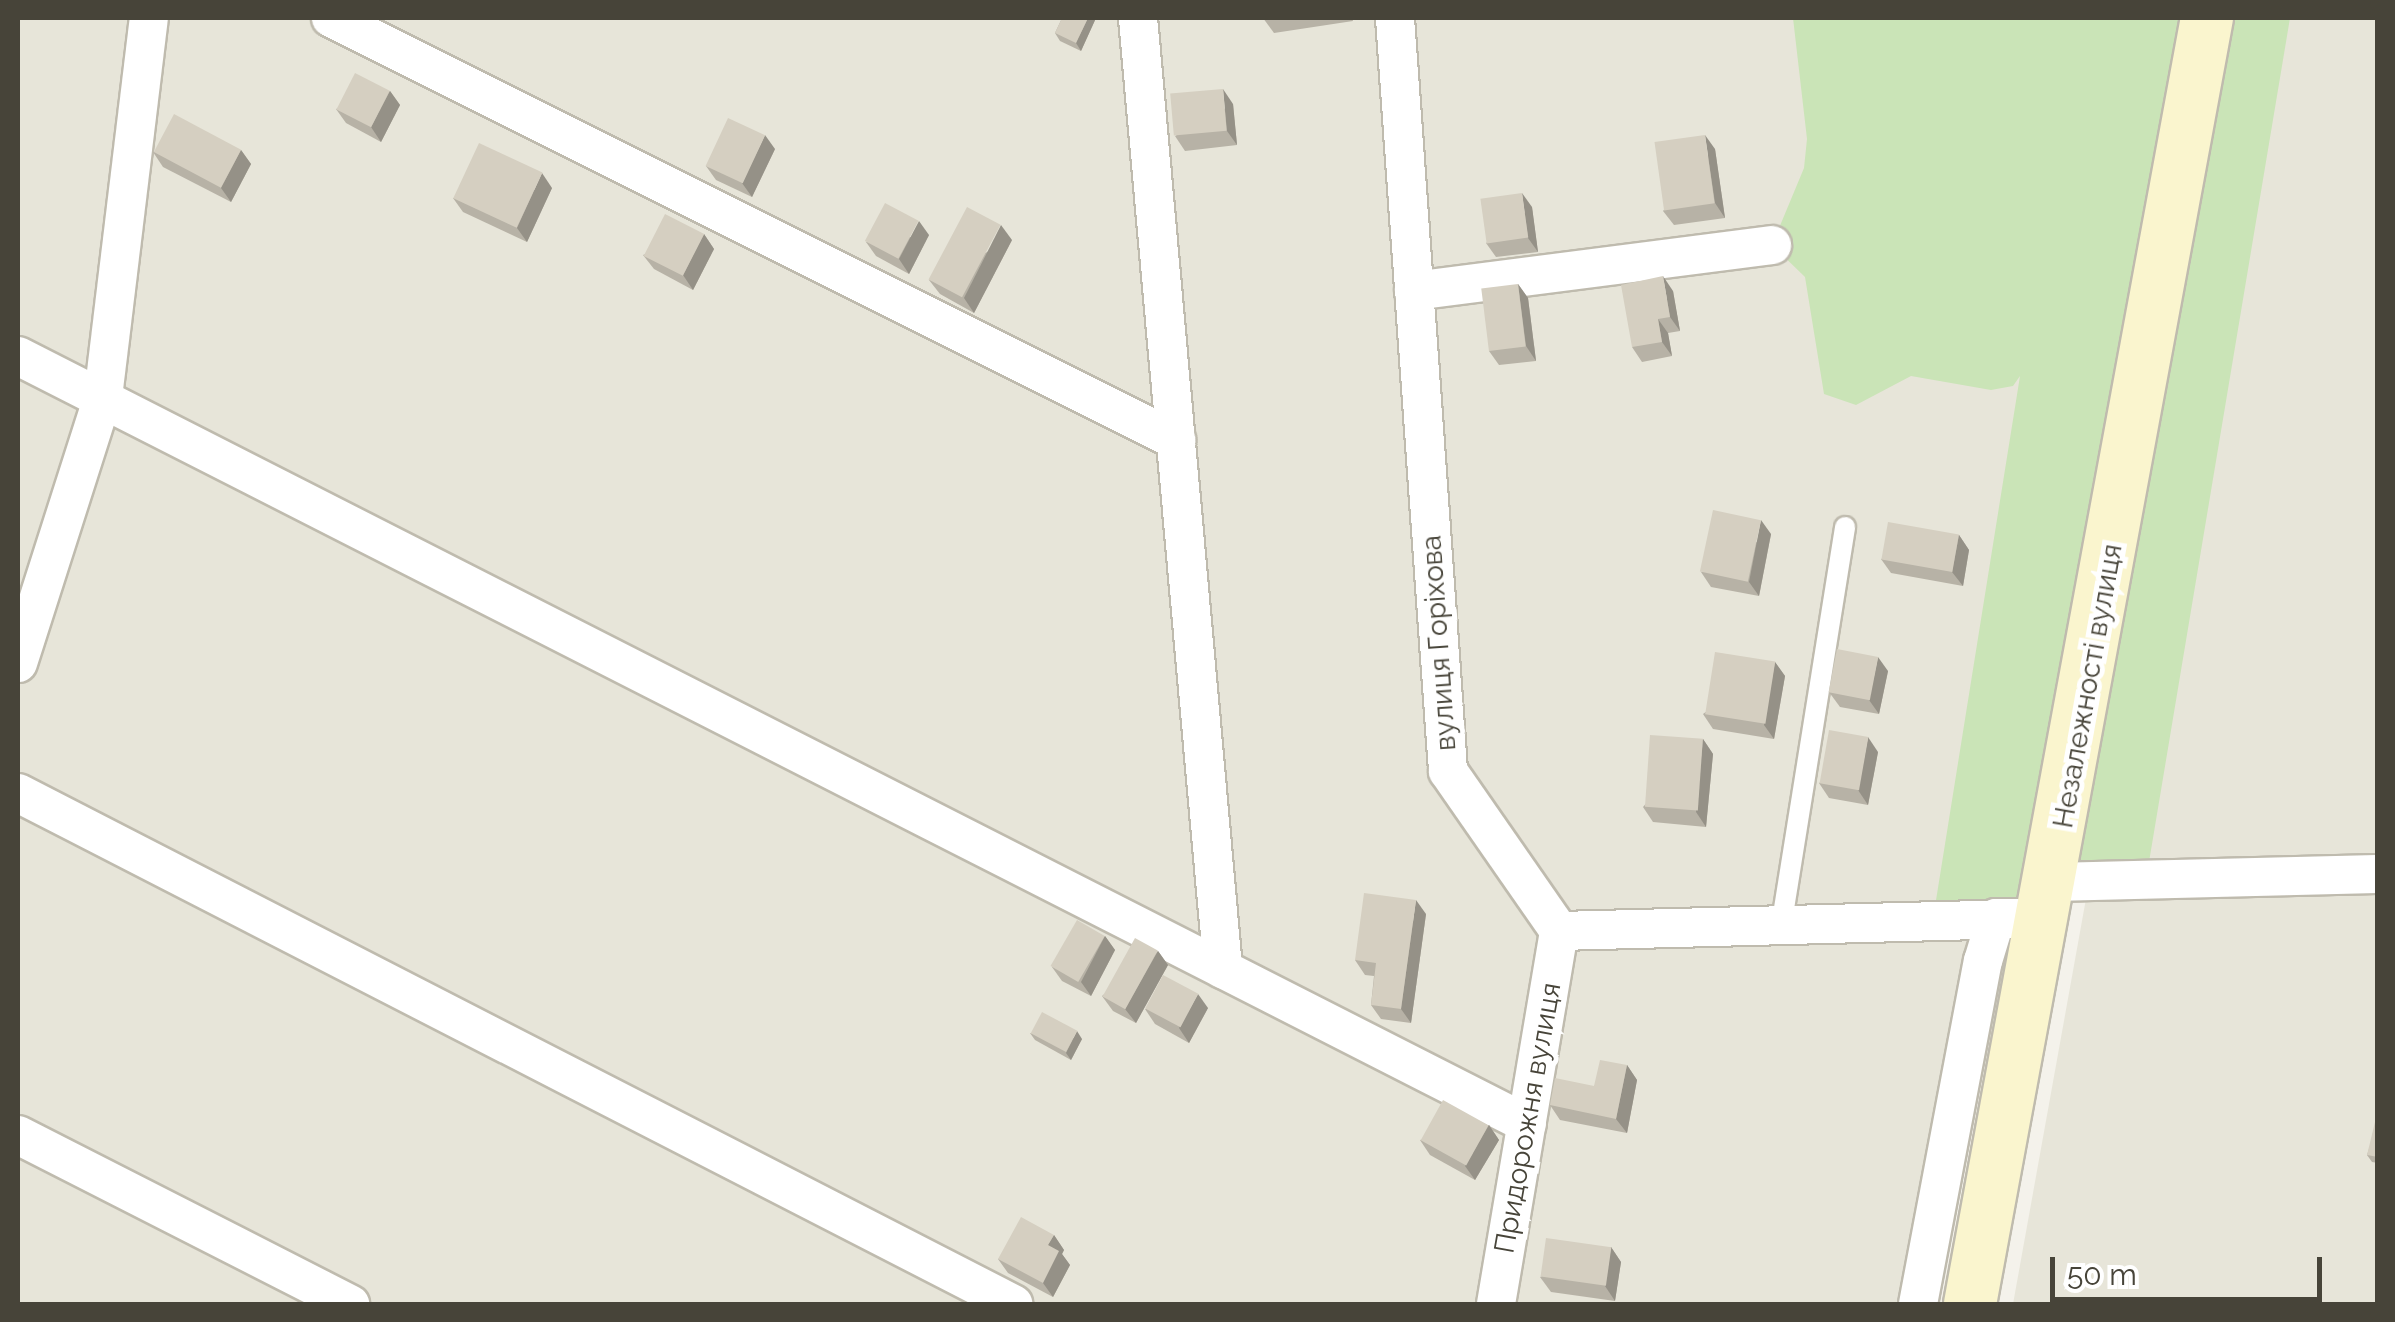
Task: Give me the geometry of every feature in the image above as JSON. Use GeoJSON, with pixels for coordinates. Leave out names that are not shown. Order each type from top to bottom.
{"type":"FeatureCollection","features":[{"type":"Feature","properties":{"kind":"main road"},"geometry":{"type":"LineString","coordinates":[[1970,1304],[2031,906]]}},
{"type":"Feature","properties":{"kind":"street"},"geometry":{"type":"LineString","coordinates":[[18,662],[103,397],[148,18]]}},
{"type":"Feature","properties":{"kind":"street"},"geometry":{"type":"LineString","coordinates":[[330,18],[1176,440]]}},
{"type":"Feature","properties":{"kind":"street"},"geometry":{"type":"LineString","coordinates":[[1138,18],[1223,969]]}},
{"type":"Feature","properties":{"kind":"street","name":"вулиця Горіхова"},"geometry":{"type":"LineString","coordinates":[[1395,18],[1448,771],[1559,931]]}},
{"type":"Feature","properties":{"kind":"street","name":"Незалежності вулиця"},"geometry":{"type":"LineString","coordinates":[[1918,1304],[2031,906],[2207,18]]}},
{"type":"Feature","properties":{"kind":"street"},"geometry":{"type":"LineString","coordinates":[[1414,291],[1772,244]]}},
{"type":"Feature","properties":{"kind":"street"},"geometry":{"type":"LineString","coordinates":[[18,356],[1527,1124]]}},
{"type":"Feature","properties":{"kind":"street"},"geometry":{"type":"LineString","coordinates":[[18,792],[1013,1304]]}},
{"type":"Feature","properties":{"kind":"street"},"geometry":{"type":"LineString","coordinates":[[1559,931],[2031,906],[2378,874]]}},
{"type":"Feature","properties":{"kind":"street","name":"Придорожня вулиця"},"geometry":{"type":"LineString","coordinates":[[1496,1304],[1559,931]]}},
{"type":"Feature","properties":{"kind":"street"},"geometry":{"type":"LineString","coordinates":[[18,1134],[350,1304]]}},
{"type":"Feature","properties":{"kind":"lane"},"geometry":{"type":"LineString","coordinates":[[1782,921],[1845,527]]}},
{"type":"Feature","properties":{"kind":"shaded area"},"geometry":{"type":"Polygon","coordinates":[[[18,18],[2377,18],[2377,1304],[2013,1304],[2089,882],[1996,918],[1918,1304],[18,1304],[18,18]]]}},
{"type":"Feature","properties":{"kind":"green space"},"geometry":{"type":"Polygon","coordinates":[[[1793,18],[2290,18],[2146,880],[2053,882],[2044,918],[1933,919],[2020,376],[2013,386],[1991,390],[1911,376],[1856,405],[1824,394],[1805,277],[1772,245],[1804,168],[1807,139],[1793,18]]]}},
{"type":"Feature","properties":{"kind":"building"},"geometry":{"type":"Polygon","coordinates":[[[1062,18],[1088,18],[1076,43],[1055,33],[1062,18]]]}},
{"type":"Feature","properties":{"kind":"building"},"geometry":{"type":"Polygon","coordinates":[[[355,73],[390,91],[371,127],[336,110],[355,73]]]}},
{"type":"Feature","properties":{"kind":"building"},"geometry":{"type":"Polygon","coordinates":[[[1223,89],[1227,131],[1174,135],[1170,94],[1223,89]]]}},
{"type":"Feature","properties":{"kind":"building"},"geometry":{"type":"Polygon","coordinates":[[[174,114],[241,150],[221,188],[154,152],[174,114]]]}},
{"type":"Feature","properties":{"kind":"building"},"geometry":{"type":"Polygon","coordinates":[[[728,118],[765,135],[743,183],[706,166],[728,118]]]}},
{"type":"Feature","properties":{"kind":"building"},"geometry":{"type":"Polygon","coordinates":[[[1705,135],[1715,203],[1664,210],[1654,142],[1705,135]]]}},
{"type":"Feature","properties":{"kind":"building"},"geometry":{"type":"Polygon","coordinates":[[[479,143],[542,173],[517,228],[453,198],[479,143]]]}},
{"type":"Feature","properties":{"kind":"building"},"geometry":{"type":"Polygon","coordinates":[[[1522,193],[1528,238],[1487,243],[1480,199],[1522,193]]]}},
{"type":"Feature","properties":{"kind":"building"},"geometry":{"type":"Polygon","coordinates":[[[885,203],[919,221],[898,259],[865,241],[885,203]]]}},
{"type":"Feature","properties":{"kind":"building"},"geometry":{"type":"Polygon","coordinates":[[[967,207],[1001,225],[962,297],[929,279],[967,207]]]}},
{"type":"Feature","properties":{"kind":"building"},"geometry":{"type":"Polygon","coordinates":[[[665,214],[704,234],[683,276],[644,256],[665,214]]]}},
{"type":"Feature","properties":{"kind":"building"},"geometry":{"type":"Polygon","coordinates":[[[1663,276],[1670,317],[1658,319],[1662,342],[1632,347],[1621,285],[1663,276]]]}},
{"type":"Feature","properties":{"kind":"building"},"geometry":{"type":"Polygon","coordinates":[[[1518,284],[1526,347],[1489,351],[1481,289],[1518,284]]]}},
{"type":"Feature","properties":{"kind":"building"},"geometry":{"type":"Polygon","coordinates":[[[1713,510],[1761,520],[1748,582],[1700,572],[1713,510]]]}},
{"type":"Feature","properties":{"kind":"building"},"geometry":{"type":"Polygon","coordinates":[[[1888,522],[1959,535],[1952,572],[1881,559],[1888,522]]]}},
{"type":"Feature","properties":{"kind":"building"},"geometry":{"type":"Polygon","coordinates":[[[1837,649],[1878,657],[1870,700],[1829,692],[1837,649]]]}},
{"type":"Feature","properties":{"kind":"building"},"geometry":{"type":"Polygon","coordinates":[[[1715,652],[1775,662],[1765,724],[1705,714],[1715,652]]]}},
{"type":"Feature","properties":{"kind":"building"},"geometry":{"type":"Polygon","coordinates":[[[1829,730],[1868,737],[1859,790],[1820,783],[1829,730]]]}},
{"type":"Feature","properties":{"kind":"building"},"geometry":{"type":"Polygon","coordinates":[[[1650,735],[1703,739],[1698,811],[1645,807],[1650,735]]]}},
{"type":"Feature","properties":{"kind":"building"},"geometry":{"type":"Polygon","coordinates":[[[1364,893],[1416,900],[1401,1009],[1371,1005],[1376,963],[1355,960],[1364,893]]]}},
{"type":"Feature","properties":{"kind":"building"},"geometry":{"type":"Polygon","coordinates":[[[1077,920],[1105,936],[1078,982],[1050,966],[1077,920]]]}},
{"type":"Feature","properties":{"kind":"building"},"geometry":{"type":"Polygon","coordinates":[[[1135,938],[1158,951],[1125,1009],[1103,997],[1135,938]]]}},
{"type":"Feature","properties":{"kind":"building"},"geometry":{"type":"Polygon","coordinates":[[[1163,975],[1198,994],[1180,1027],[1145,1009],[1163,975]]]}},
{"type":"Feature","properties":{"kind":"building"},"geometry":{"type":"Polygon","coordinates":[[[1042,1012],[1077,1031],[1066,1052],[1031,1033],[1042,1012]]]}},
{"type":"Feature","properties":{"kind":"building"},"geometry":{"type":"Polygon","coordinates":[[[1600,1060],[1627,1065],[1616,1119],[1550,1105],[1555,1078],[1594,1086],[1600,1060]]]}},
{"type":"Feature","properties":{"kind":"building"},"geometry":{"type":"Polygon","coordinates":[[[1443,1100],[1488,1125],[1466,1165],[1421,1140],[1443,1100]]]}},
{"type":"Feature","properties":{"kind":"building"},"geometry":{"type":"Polygon","coordinates":[[[2378,1122],[2378,1157],[2367,1155],[2378,1122]]]}},
{"type":"Feature","properties":{"kind":"building"},"geometry":{"type":"Polygon","coordinates":[[[1021,1217],[1054,1235],[1048,1245],[1059,1251],[1043,1283],[998,1259],[1021,1217]]]}},
{"type":"Feature","properties":{"kind":"building"},"geometry":{"type":"Polygon","coordinates":[[[1546,1238],[1611,1247],[1606,1286],[1541,1277],[1546,1238]]]}}]}
